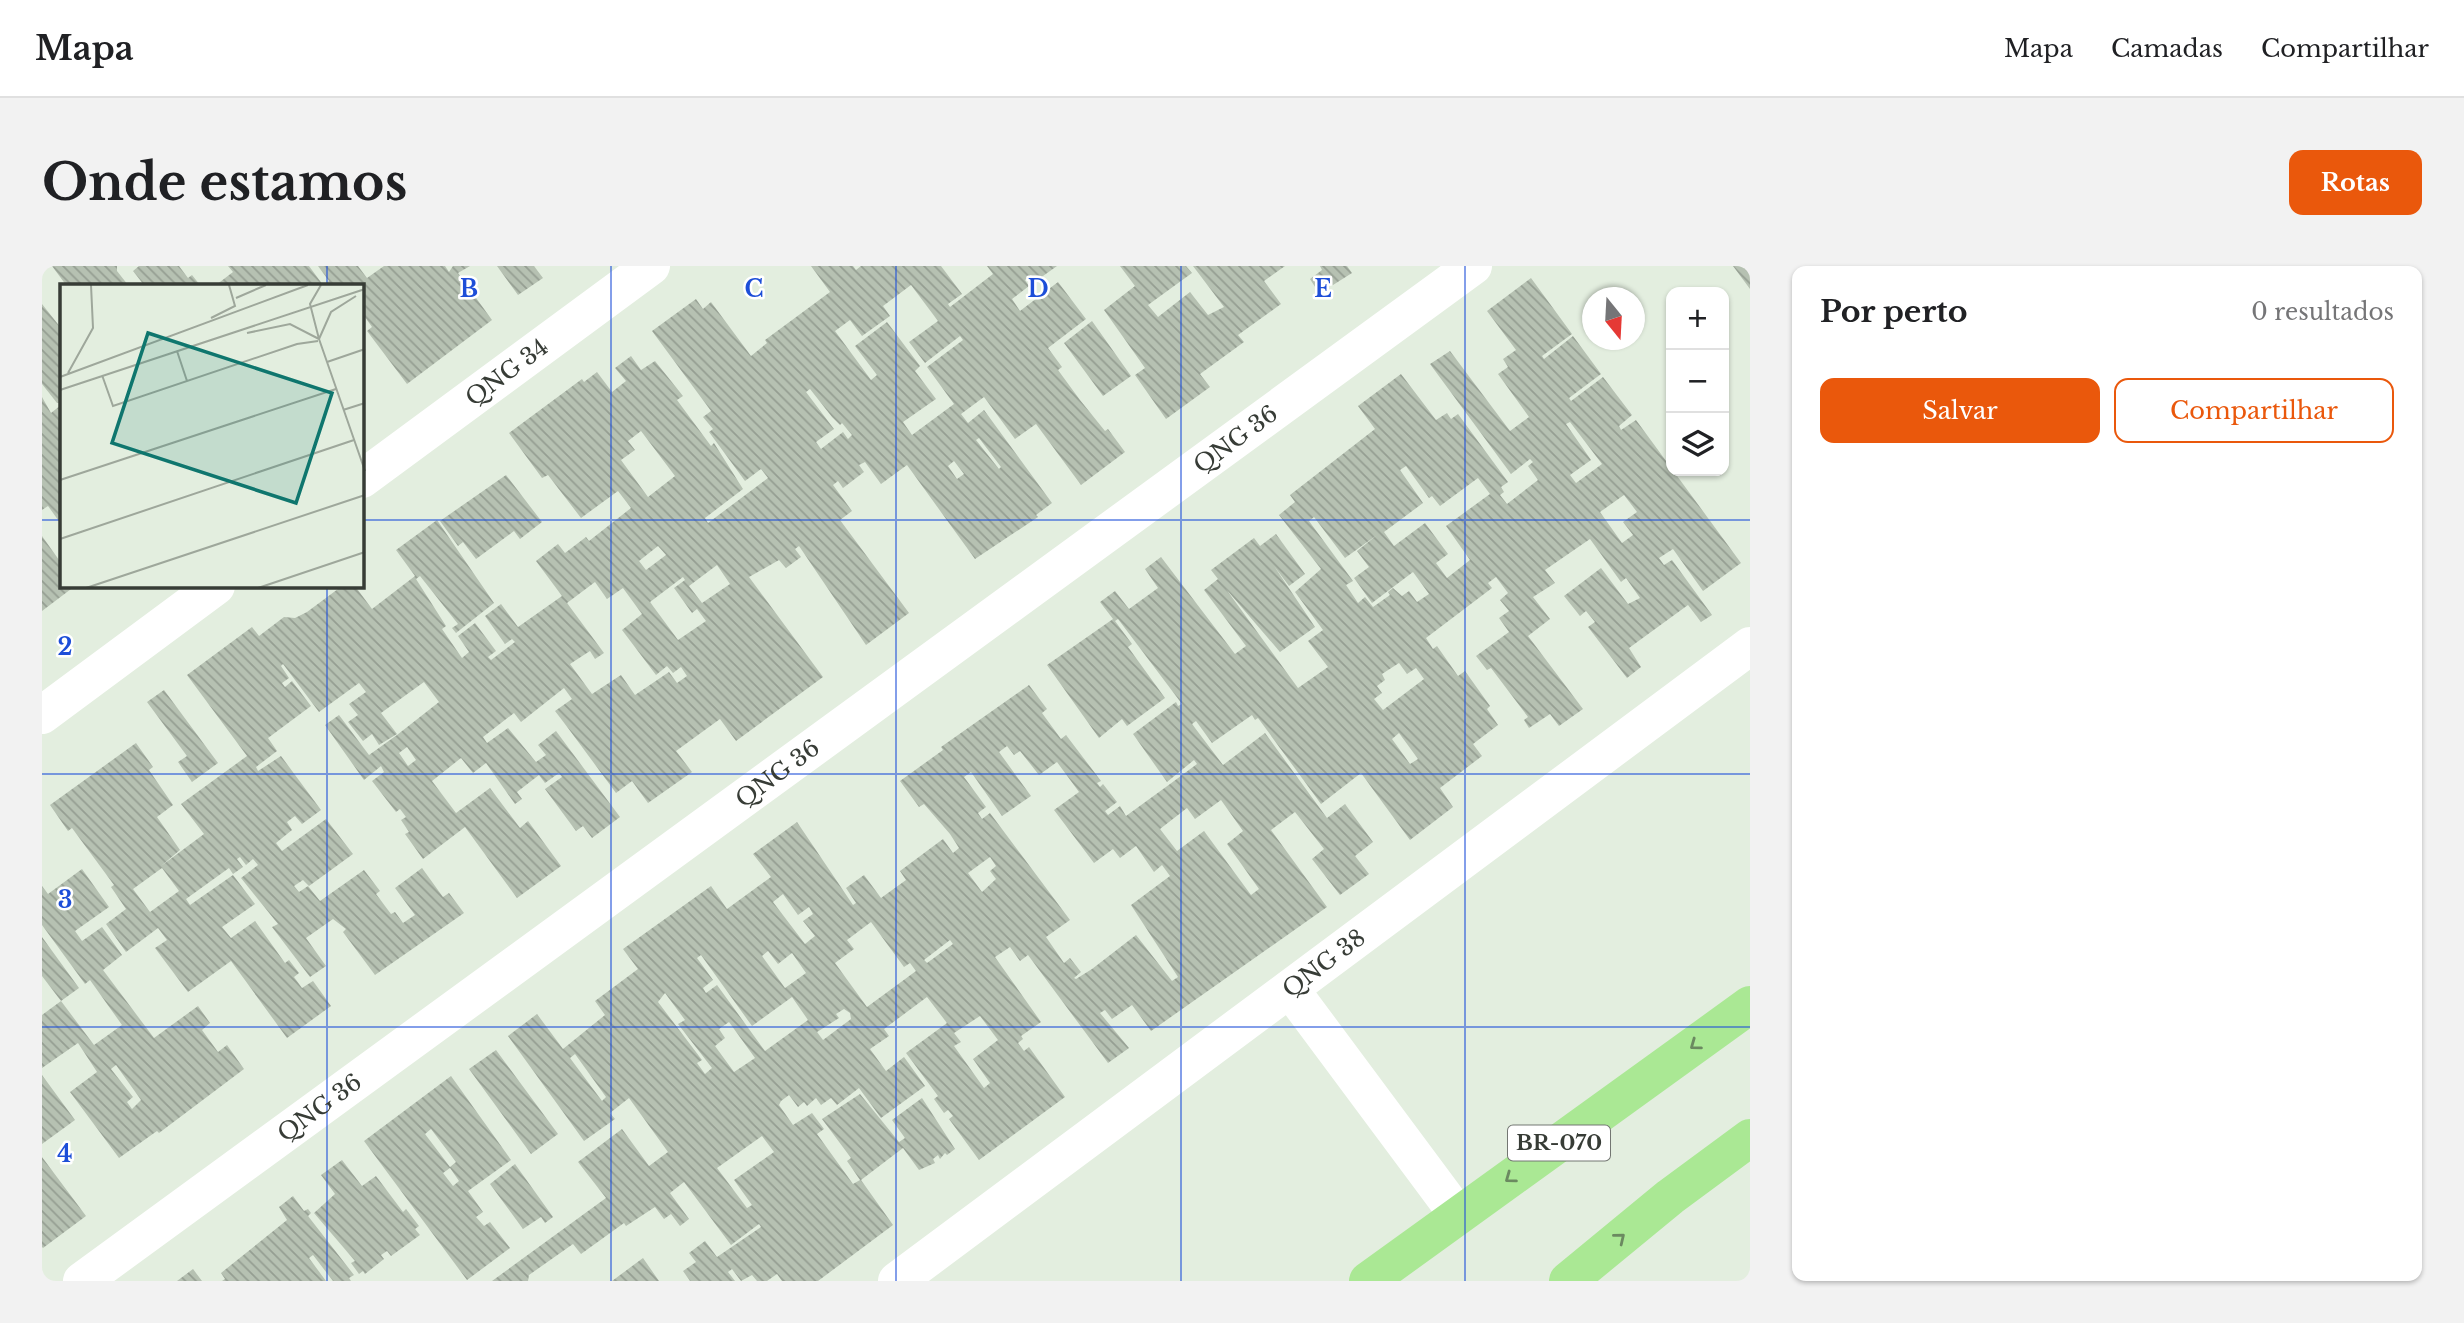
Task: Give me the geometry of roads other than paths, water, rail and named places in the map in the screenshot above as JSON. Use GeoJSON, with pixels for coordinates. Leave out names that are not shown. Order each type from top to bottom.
{"type":"FeatureCollection","features":[{"type":"Feature","properties":{"kind":"highway","name":"BR-070"},"geometry":{"type":"LineString","coordinates":[[1368,1281],[1750,1004]]}},
{"type":"Feature","properties":{"kind":"highway"},"geometry":{"type":"LineString","coordinates":[[1568,1281],[1670,1197],[1750,1138]]}},
{"type":"Feature","properties":{"kind":"street","name":"QNG 34"},"geometry":{"type":"LineString","coordinates":[[364,478],[651,266]]}},
{"type":"Feature","properties":{"kind":"street","name":"QNG 36"},"geometry":{"type":"LineString","coordinates":[[82,1281],[1472,266]]}},
{"type":"Feature","properties":{"kind":"street"},"geometry":{"type":"LineString","coordinates":[[42,715],[213,588]]}},
{"type":"Feature","properties":{"kind":"street","name":"QNG 38"},"geometry":{"type":"LineString","coordinates":[[897,1281],[1750,646]]}},
{"type":"Feature","properties":{"kind":"street"},"geometry":{"type":"LineString","coordinates":[[1290,989],[1458,1215]]}}]}
